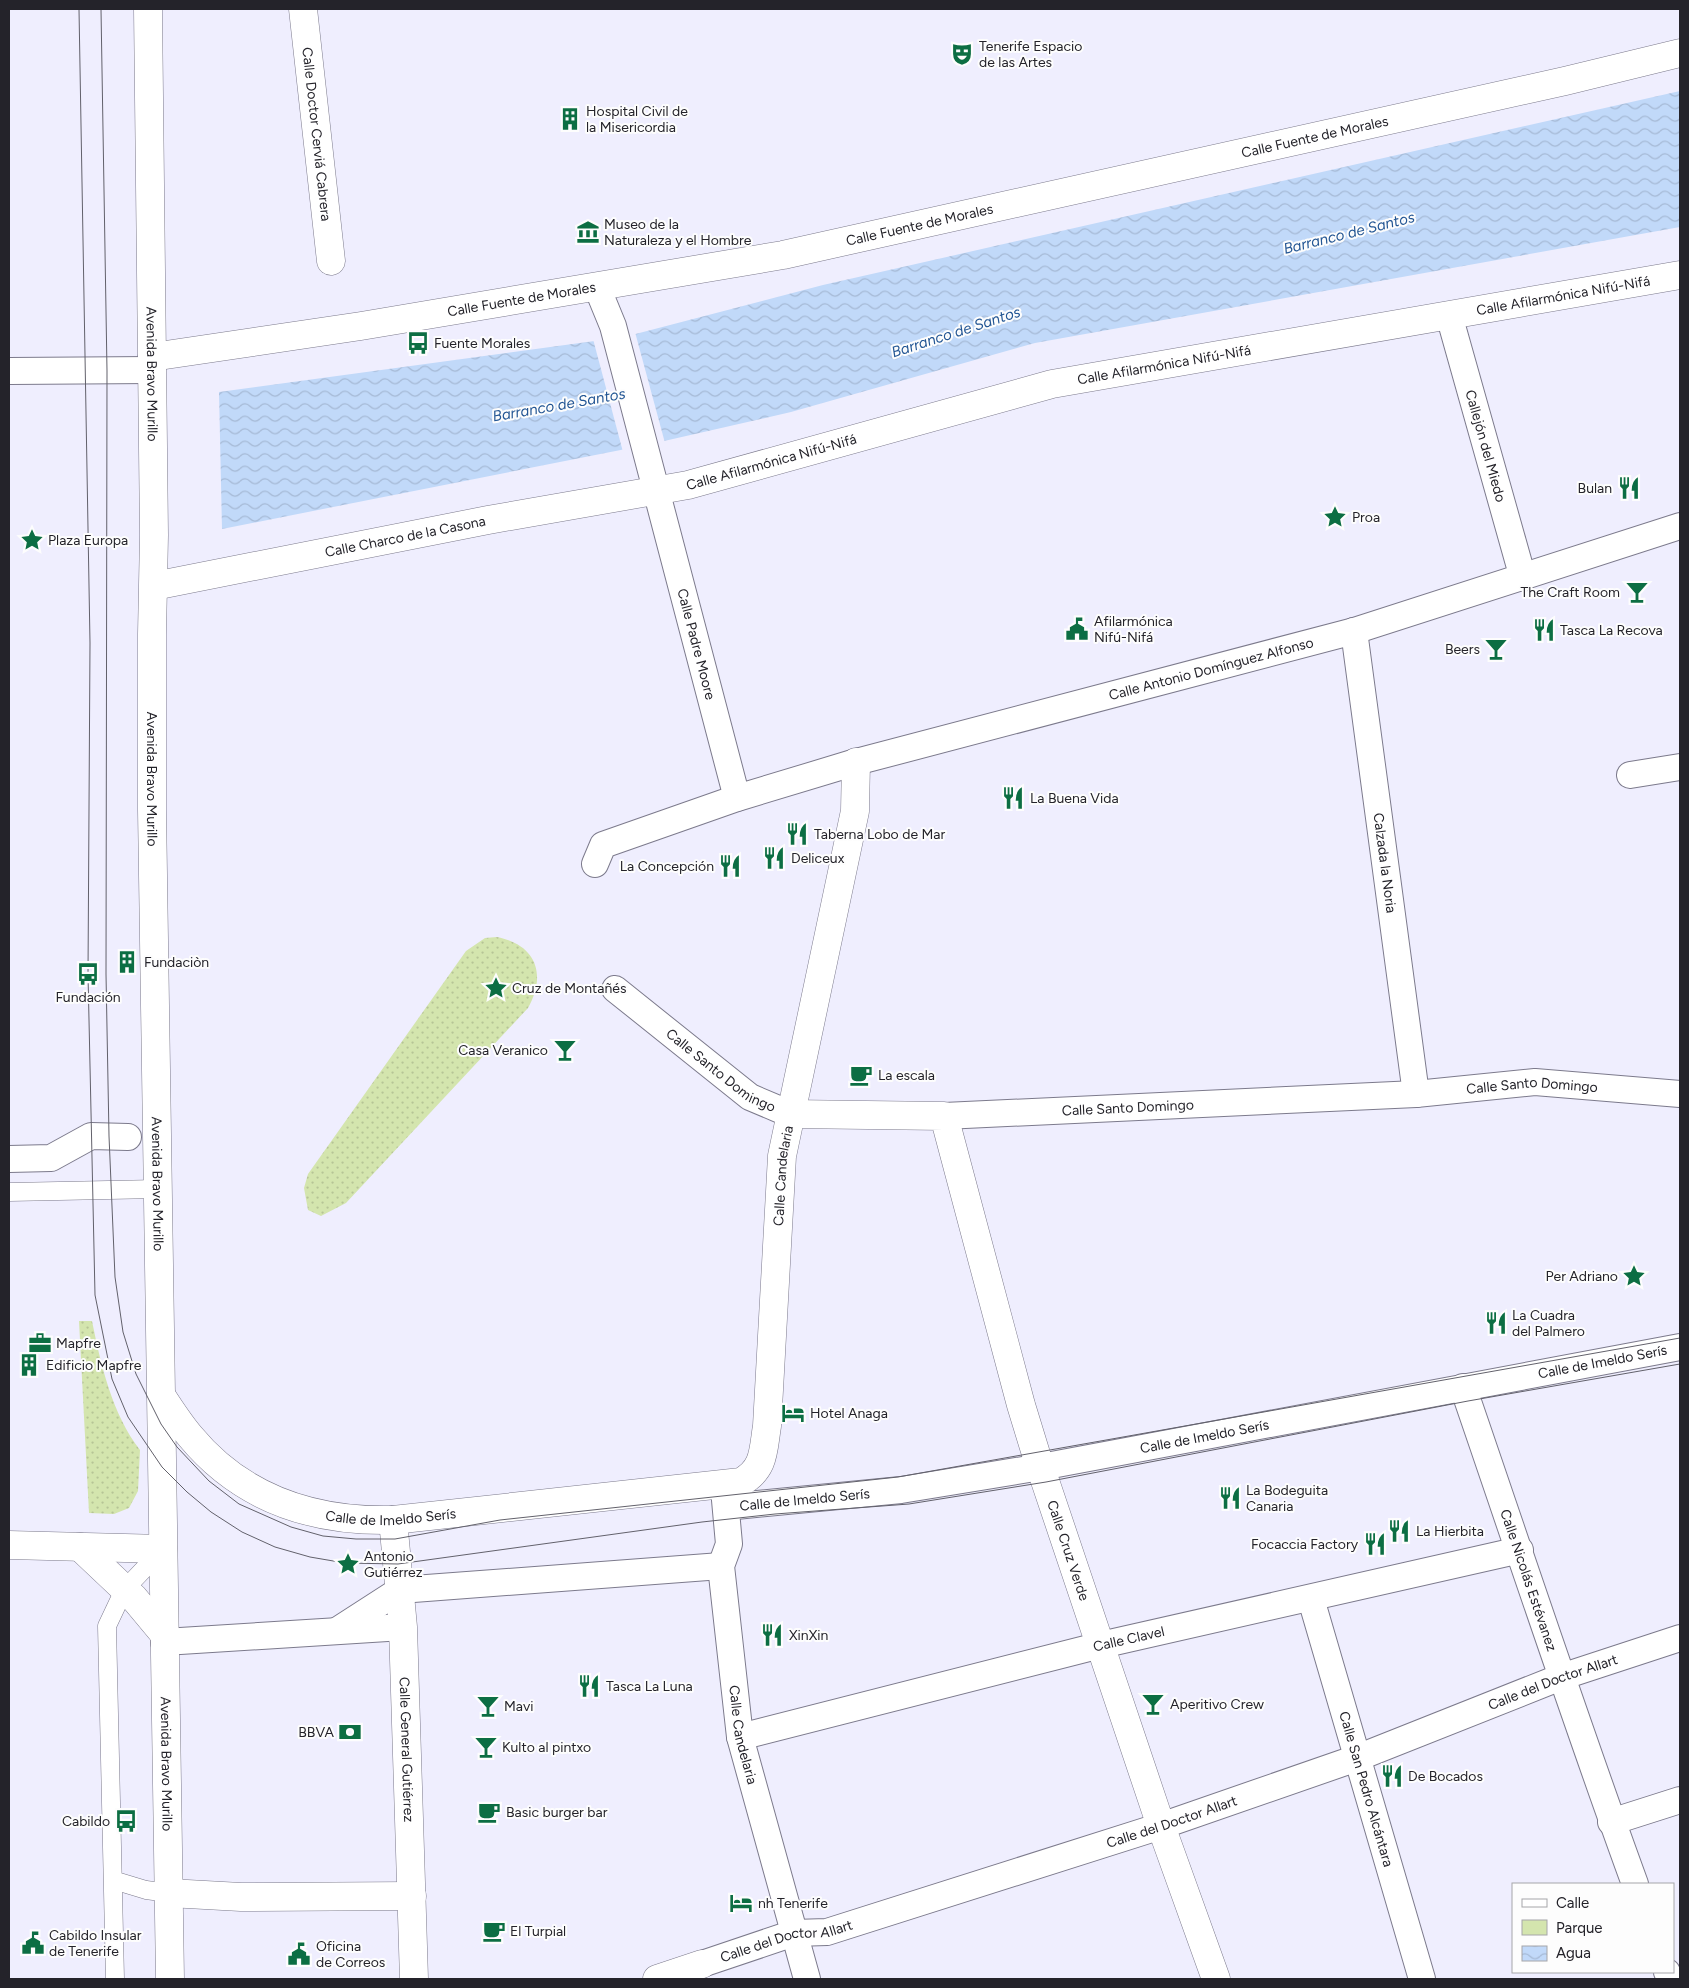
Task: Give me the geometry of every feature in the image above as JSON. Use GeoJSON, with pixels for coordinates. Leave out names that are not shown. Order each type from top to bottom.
{"type":"FeatureCollection","features":[{"type":"Feature","properties":{"kind":"street","name":"Avenida Bravo Murillo"},"geometry":{"type":"LineString","coordinates":[[148,9],[154,586],[152,774],[170,1979]]}},
{"type":"Feature","properties":{"kind":"street","name":"Calle Doctor Cerviá Cabrera"},"geometry":{"type":"LineString","coordinates":[[303,9],[331,261]]}},
{"type":"Feature","properties":{"kind":"street","name":"Calle Fuente de Morales"},"geometry":{"type":"LineString","coordinates":[[152,370],[596,288],[732,265],[832,245],[1029,199],[1565,81],[1680,53]]}},
{"type":"Feature","properties":{"kind":"street","name":"Calle Afilarmónica Nifú-Nifá"},"geometry":{"type":"LineString","coordinates":[[657,492],[720,477],[1043,386],[1680,275]]}},
{"type":"Feature","properties":{"kind":"street","name":"Calle Padre Moore"},"geometry":{"type":"LineString","coordinates":[[596,288],[613,326],[737,798]]}},
{"type":"Feature","properties":{"kind":"street","name":"Callejón del Miedo"},"geometry":{"type":"LineString","coordinates":[[1449,315],[1523,578]]}},
{"type":"Feature","properties":{"kind":"street"},"geometry":{"type":"LineString","coordinates":[[9,371],[152,370]]}},
{"type":"Feature","properties":{"kind":"street","name":"Calle Charco de la Casona"},"geometry":{"type":"LineString","coordinates":[[154,586],[488,520],[657,492]]}},
{"type":"Feature","properties":{"kind":"street","name":"Calle Antonio Domínguez Alfonso"},"geometry":{"type":"LineString","coordinates":[[595,864],[603,845],[737,798],[856,762],[1354,631],[1680,526]]}},
{"type":"Feature","properties":{"kind":"street","name":"Calzada la Noria"},"geometry":{"type":"LineString","coordinates":[[1354,631],[1416,1094]]}},
{"type":"Feature","properties":{"kind":"street","name":"Calle Candelaria"},"geometry":{"type":"LineString","coordinates":[[753,1476],[760,1463],[767,1426],[782,1156],[855,811],[856,762]]}},
{"type":"Feature","properties":{"kind":"street"},"geometry":{"type":"LineString","coordinates":[[1630,775],[1680,767]]}},
{"type":"Feature","properties":{"kind":"street","name":"Calle Santo Domingo"},"geometry":{"type":"LineString","coordinates":[[615,989],[750,1097],[790,1114],[944,1116],[1416,1094],[1535,1082],[1680,1094]]}},
{"type":"Feature","properties":{"kind":"street","name":"Calle Cruz Verde"},"geometry":{"type":"LineString","coordinates":[[944,1116],[1021,1404],[1161,1826],[1216,1979]]}},
{"type":"Feature","properties":{"kind":"street"},"geometry":{"type":"LineString","coordinates":[[9,1159],[51,1158],[91,1136],[128,1137]]}},
{"type":"Feature","properties":{"kind":"street","name":"Calle de Imeldo Serís"},"geometry":{"type":"LineString","coordinates":[[161,1396],[189,1435],[211,1458],[227,1472],[266,1496],[299,1509],[334,1518],[359,1521],[393,1520],[725,1496],[901,1490],[1041,1467],[1680,1347]]}},
{"type":"Feature","properties":{"kind":"street","name":"Calle Nicolás Estévanez"},"geometry":{"type":"LineString","coordinates":[[1463,1387],[1611,1822],[1635,1883]]}},
{"type":"Feature","properties":{"kind":"street","name":"Calle de Imeldo Serís"},"geometry":{"type":"LineString","coordinates":[[725,1496],[741,1482],[753,1476]]}},
{"type":"Feature","properties":{"kind":"street","name":"Calle Candelaria"},"geometry":{"type":"LineString","coordinates":[[725,1496],[729,1544],[721,1566],[740,1736],[806,1979]]}},
{"type":"Feature","properties":{"kind":"street","name":"Calle General Gutiérrez"},"geometry":{"type":"LineString","coordinates":[[393,1520],[403,1627],[414,1979]]}},
{"type":"Feature","properties":{"kind":"street"},"geometry":{"type":"LineString","coordinates":[[9,1545],[163,1549]]}},
{"type":"Feature","properties":{"kind":"street"},"geometry":{"type":"LineString","coordinates":[[80,1547],[155,1621],[164,1638],[403,1627]]}},
{"type":"Feature","properties":{"kind":"street","name":"Calle Clavel"},"geometry":{"type":"LineString","coordinates":[[740,1736],[1101,1645],[1520,1550]]}},
{"type":"Feature","properties":{"kind":"street"},"geometry":{"type":"LineString","coordinates":[[338,1630],[400,1590],[721,1566]]}},
{"type":"Feature","properties":{"kind":"street","name":"Calle San Pedro Alcántara"},"geometry":{"type":"LineString","coordinates":[[1312,1598],[1422,1979]]}},
{"type":"Feature","properties":{"kind":"street","name":"Calle del Doctor Allart"},"geometry":{"type":"LineString","coordinates":[[657,1979],[794,1934],[827,1932],[1161,1826],[1357,1758],[1561,1677],[1680,1638]]}},
{"type":"Feature","properties":{"kind":"street"},"geometry":{"type":"LineString","coordinates":[[1611,1822],[1680,1800]]}},
{"type":"Feature","properties":{"kind":"street"},"geometry":{"type":"LineString","coordinates":[[169,1894],[241,1897],[412,1896]]}},
{"type":"Feature","properties":{"kind":"lane"},"geometry":{"type":"LineString","coordinates":[[9,1192],[158,1188]]}},
{"type":"Feature","properties":{"kind":"lane"},"geometry":{"type":"LineString","coordinates":[[115,1979],[107,1626],[124,1590],[163,1549]]}},
{"type":"Feature","properties":{"kind":"lane"},"geometry":{"type":"LineString","coordinates":[[113,1880],[146,1890],[169,1894]]}},
{"type":"Feature","properties":{"kind":"green space"},"geometry":{"type":"Polygon","coordinates":[[[497,937],[521,947],[529,954],[534,963],[537,973],[537,984],[528,1008],[346,1203],[321,1216],[308,1210],[304,1188],[308,1174],[466,951],[485,938],[497,937]]]}},
{"type":"Feature","properties":{"kind":"green space"},"geometry":{"type":"Polygon","coordinates":[[[79,1321],[92,1321],[109,1389],[122,1421],[140,1450],[138,1491],[129,1508],[114,1514],[89,1513],[79,1321]]]}},
{"type":"Feature","properties":{"kind":"water","name":"Barranco de Santos"},"geometry":{"type":"Polygon","coordinates":[[[1680,91],[1680,227],[1035,343],[791,412],[651,444],[222,529],[219,392],[624,337],[823,285],[1680,91]]]}},
{"type":"Feature","properties":{"kind":"pier"},"geometry":{"type":"Polygon","coordinates":[[[635,332],[665,443],[623,452],[593,339],[635,332]]]}},
{"type":"Feature","properties":{"kind":"tram line"},"geometry":{"type":"LineString","coordinates":[[79,9],[90,643],[88,974],[95,1295],[112,1379],[128,1417],[162,1467],[187,1492],[211,1512],[242,1532],[275,1547],[310,1557],[345,1563],[398,1564],[702,1522],[775,1514],[909,1504],[1046,1482],[1468,1401],[1680,1364]]}},
{"type":"Feature","properties":{"kind":"tram line"},"geometry":{"type":"LineString","coordinates":[[101,9],[107,371],[106,974],[109,1136],[115,1277],[123,1332],[136,1374],[161,1424],[177,1447],[209,1481],[239,1504],[291,1527],[323,1536],[356,1539],[395,1539],[500,1520],[898,1477],[1680,1338]]}},
{"type":"Feature","properties":{"kind":"place","name":"Tenerife Espacio de las Artes"},"geometry":{"type":"Point","coordinates":[962,54]}},
{"type":"Feature","properties":{"kind":"place","name":"Hospital Civil de la Misericordia"},"geometry":{"type":"Point","coordinates":[570,119]}},
{"type":"Feature","properties":{"kind":"place","name":"Museo de la Naturaleza y el Hombre"},"geometry":{"type":"Point","coordinates":[588,232]}},
{"type":"Feature","properties":{"kind":"place","name":"Fuente Morales"},"geometry":{"type":"Point","coordinates":[418,343]}},
{"type":"Feature","properties":{"kind":"place","name":"Bulan"},"geometry":{"type":"Point","coordinates":[1629,488]}},
{"type":"Feature","properties":{"kind":"place","name":"Proa"},"geometry":{"type":"Point","coordinates":[1335,517]}},
{"type":"Feature","properties":{"kind":"place","name":"Plaza Europa"},"geometry":{"type":"Point","coordinates":[32,540]}},
{"type":"Feature","properties":{"kind":"place","name":"The Craft Room"},"geometry":{"type":"Point","coordinates":[1637,592]}},
{"type":"Feature","properties":{"kind":"place","name":"Afilarmónica Nifú-Nifá"},"geometry":{"type":"Point","coordinates":[1077,629]}},
{"type":"Feature","properties":{"kind":"place","name":"Tasca La Recova"},"geometry":{"type":"Point","coordinates":[1544,630]}},
{"type":"Feature","properties":{"kind":"place","name":"Beers"},"geometry":{"type":"Point","coordinates":[1496,649]}},
{"type":"Feature","properties":{"kind":"place","name":"La Buena Vida"},"geometry":{"type":"Point","coordinates":[1013,798]}},
{"type":"Feature","properties":{"kind":"place","name":"Taberna Lobo de Mar"},"geometry":{"type":"Point","coordinates":[797,834]}},
{"type":"Feature","properties":{"kind":"place","name":"Deliceux"},"geometry":{"type":"Point","coordinates":[774,858]}},
{"type":"Feature","properties":{"kind":"place","name":"La Concepción"},"geometry":{"type":"Point","coordinates":[730,866]}},
{"type":"Feature","properties":{"kind":"place","name":"Fundaciòn"},"geometry":{"type":"Point","coordinates":[127,962]}},
{"type":"Feature","properties":{"kind":"place","name":"Fundación"},"geometry":{"type":"Point","coordinates":[88,974]}},
{"type":"Feature","properties":{"kind":"place","name":"Cruz de Montañés"},"geometry":{"type":"Point","coordinates":[496,988]}},
{"type":"Feature","properties":{"kind":"place","name":"Casa Veranico"},"geometry":{"type":"Point","coordinates":[565,1050]}},
{"type":"Feature","properties":{"kind":"place","name":"La escala"},"geometry":{"type":"Point","coordinates":[861,1075]}},
{"type":"Feature","properties":{"kind":"place","name":"Per Adriano"},"geometry":{"type":"Point","coordinates":[1634,1276]}},
{"type":"Feature","properties":{"kind":"place","name":"La Cuadra del Palmero"},"geometry":{"type":"Point","coordinates":[1496,1323]}},
{"type":"Feature","properties":{"kind":"place","name":"Mapfre"},"geometry":{"type":"Point","coordinates":[40,1343]}},
{"type":"Feature","properties":{"kind":"place","name":"Edificio Mapfre"},"geometry":{"type":"Point","coordinates":[29,1365]}},
{"type":"Feature","properties":{"kind":"place","name":"Hotel Anaga"},"geometry":{"type":"Point","coordinates":[793,1413]}},
{"type":"Feature","properties":{"kind":"place","name":"La Bodeguita Canaria"},"geometry":{"type":"Point","coordinates":[1230,1498]}},
{"type":"Feature","properties":{"kind":"place","name":"La Hierbita"},"geometry":{"type":"Point","coordinates":[1399,1531]}},
{"type":"Feature","properties":{"kind":"place","name":"Focaccia Factory"},"geometry":{"type":"Point","coordinates":[1375,1544]}},
{"type":"Feature","properties":{"kind":"place","name":"Antonio Gutiérrez"},"geometry":{"type":"Point","coordinates":[348,1564]}},
{"type":"Feature","properties":{"kind":"place","name":"XinXin"},"geometry":{"type":"Point","coordinates":[772,1635]}},
{"type":"Feature","properties":{"kind":"place","name":"Tasca La Luna"},"geometry":{"type":"Point","coordinates":[589,1686]}},
{"type":"Feature","properties":{"kind":"place","name":"Aperitivo Crew"},"geometry":{"type":"Point","coordinates":[1153,1704]}},
{"type":"Feature","properties":{"kind":"place","name":"Mavi"},"geometry":{"type":"Point","coordinates":[488,1706]}},
{"type":"Feature","properties":{"kind":"place","name":"BBVA"},"geometry":{"type":"Point","coordinates":[350,1732]}},
{"type":"Feature","properties":{"kind":"place","name":"Kulto al pintxo"},"geometry":{"type":"Point","coordinates":[486,1747]}},
{"type":"Feature","properties":{"kind":"place","name":"De Bocados"},"geometry":{"type":"Point","coordinates":[1392,1776]}},
{"type":"Feature","properties":{"kind":"place","name":"Basic burger bar"},"geometry":{"type":"Point","coordinates":[489,1812]}},
{"type":"Feature","properties":{"kind":"place","name":"Cabildo"},"geometry":{"type":"Point","coordinates":[126,1821]}},
{"type":"Feature","properties":{"kind":"place","name":"nh Tenerife"},"geometry":{"type":"Point","coordinates":[741,1903]}},
{"type":"Feature","properties":{"kind":"place","name":"El Turpial"},"geometry":{"type":"Point","coordinates":[494,1931]}},
{"type":"Feature","properties":{"kind":"place","name":"Cabildo Insular de Tenerife"},"geometry":{"type":"Point","coordinates":[33,1943]}},
{"type":"Feature","properties":{"kind":"place","name":"Oficina de Correos"},"geometry":{"type":"Point","coordinates":[299,1954]}}]}
